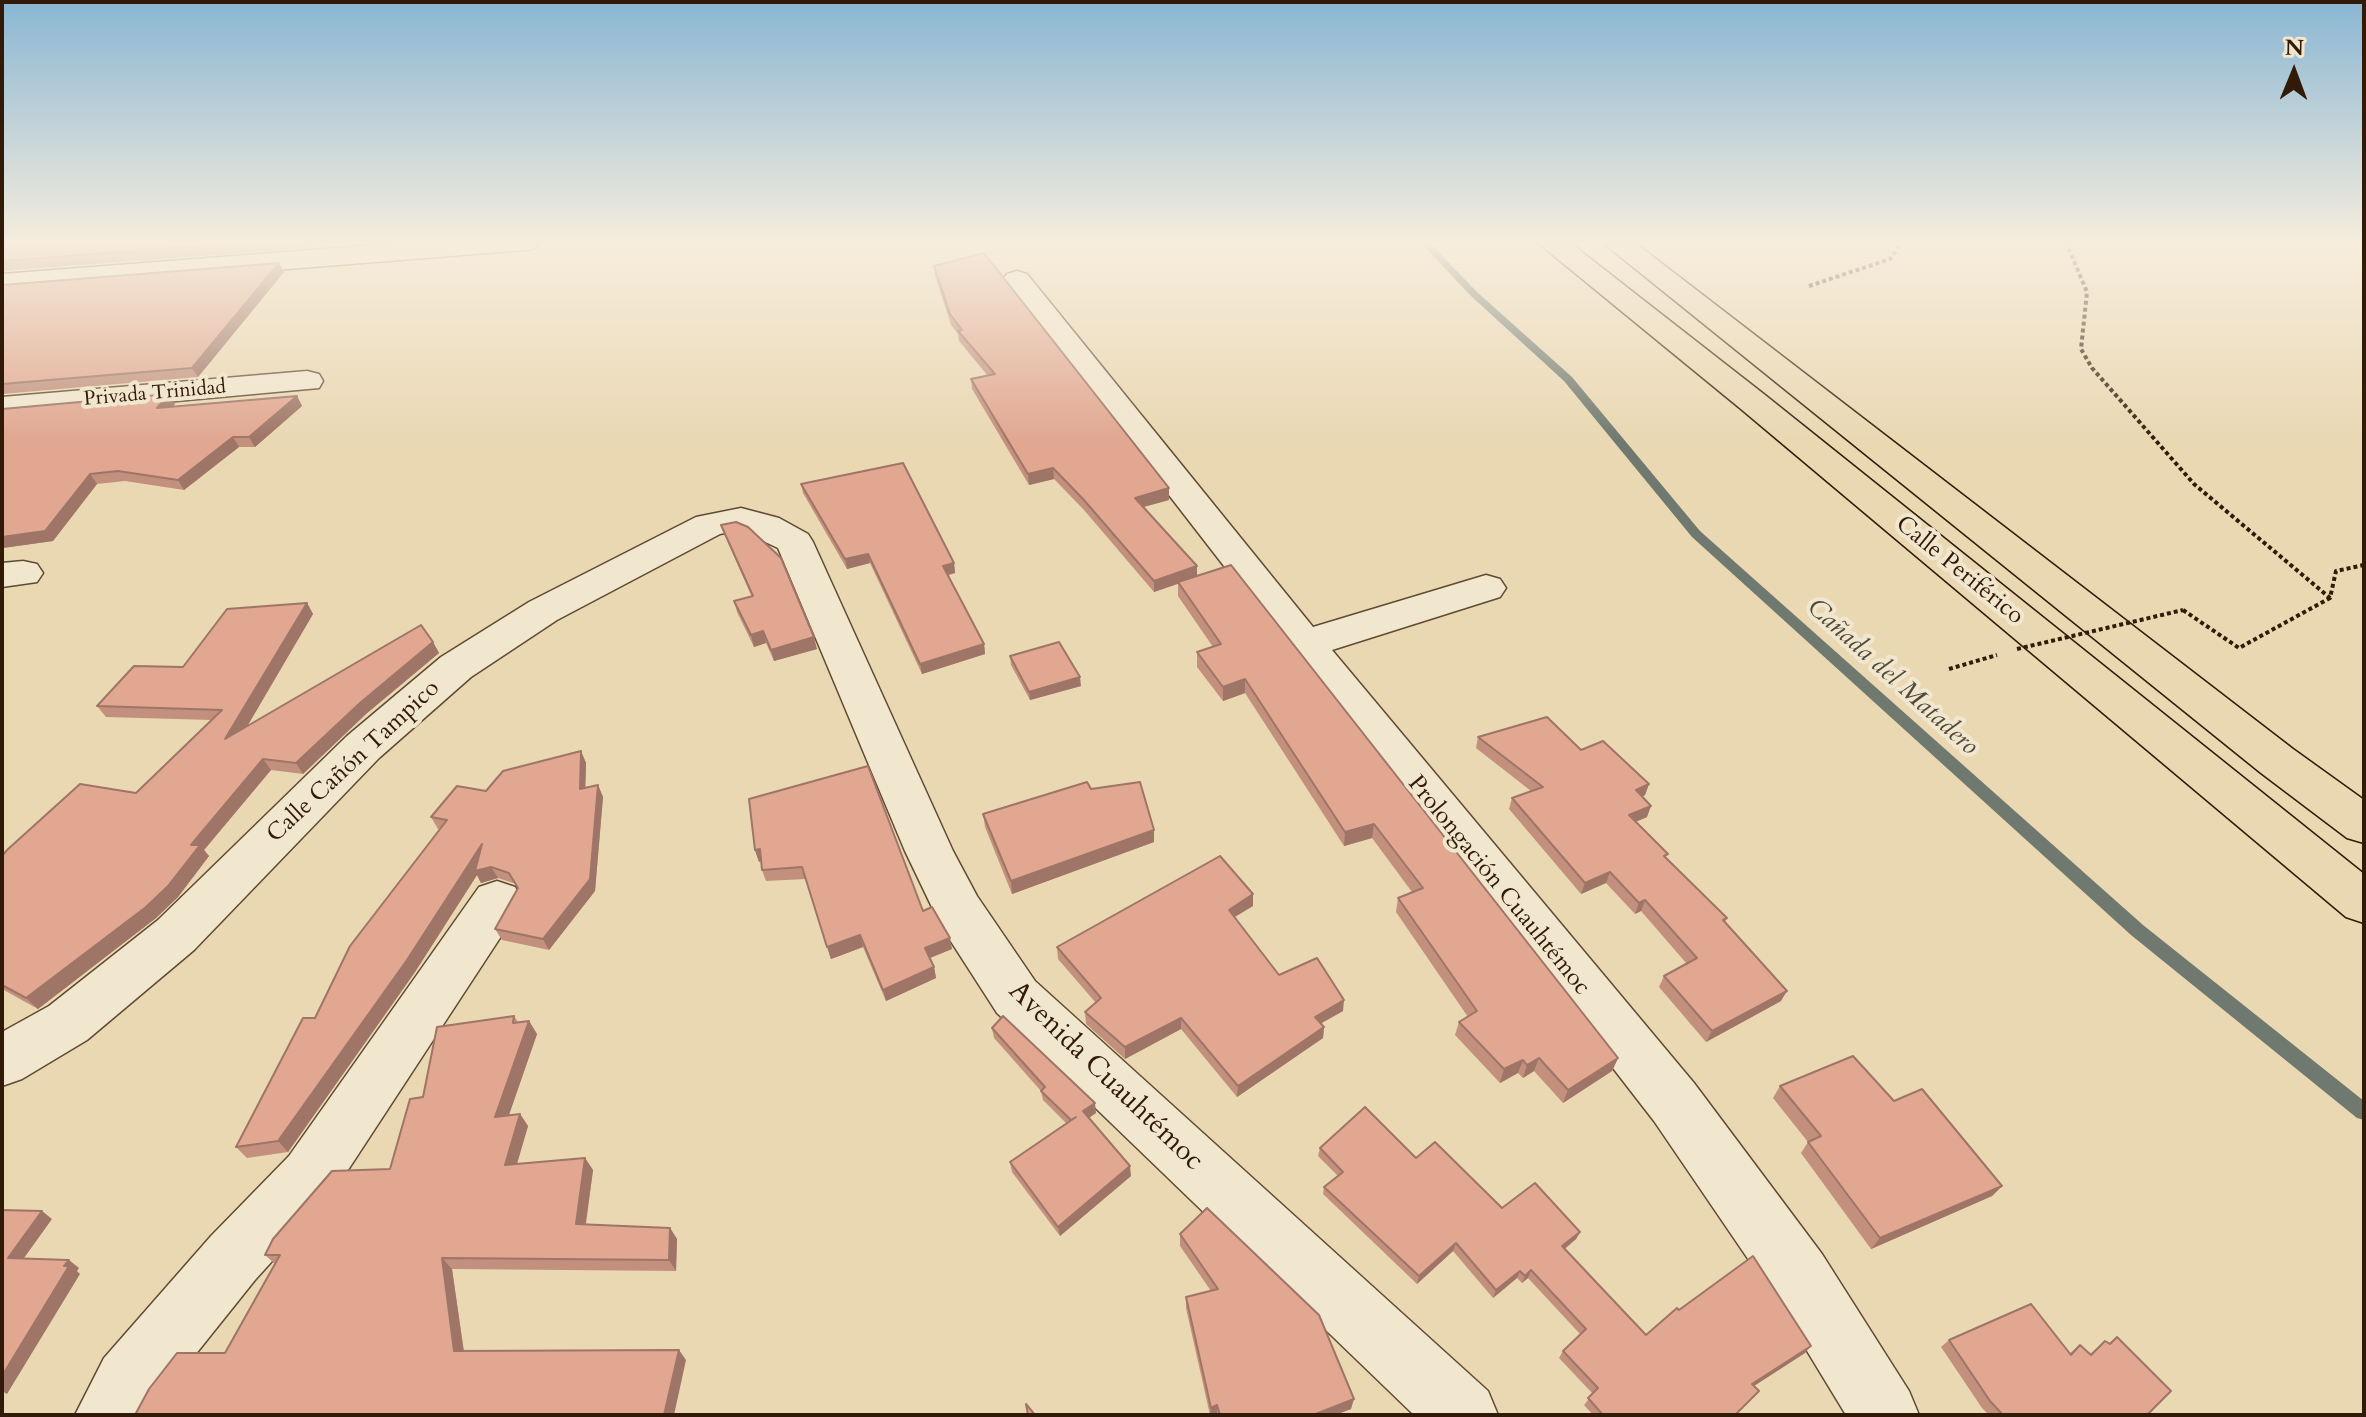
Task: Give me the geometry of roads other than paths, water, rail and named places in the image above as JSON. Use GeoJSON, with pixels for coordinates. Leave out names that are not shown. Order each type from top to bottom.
{"type":"FeatureCollection","features":[{"type":"Feature","properties":{"kind":"highway","name":"Calle Periférico"},"geometry":{"type":"LineString","coordinates":[[1634,308],[2364,903]]}},
{"type":"Feature","properties":{"kind":"highway","name":"Calle Periférico"},"geometry":{"type":"LineString","coordinates":[[1700,308],[2265,751],[2364,825]]}},
{"type":"Feature","properties":{"kind":"street","name":"Prolongación Cuauhtémoc"},"geometry":{"type":"LineString","coordinates":[[1039,308],[1304,644],[1674,1102],[1799,1277],[1885,1415]]}},
{"type":"Feature","properties":{"kind":"street","name":"Privada Trinidad"},"geometry":{"type":"LineString","coordinates":[[2,407],[307,381]]}},
{"type":"Feature","properties":{"kind":"street","name":"Calle Cañón Tampico"},"geometry":{"type":"LineString","coordinates":[[2,1061],[68,1023],[176,935],[363,747],[456,667],[543,611],[637,562],[709,525],[741,519]]}},
{"type":"Feature","properties":{"kind":"street","name":"Avenida Cuauhtémoc"},"geometry":{"type":"LineString","coordinates":[[741,519],[766,526],[794,542],[929,851],[959,911],[1016,997],[1464,1415]]}},
{"type":"Feature","properties":{"kind":"street"},"geometry":{"type":"LineString","coordinates":[[1304,644],[1486,588]]}},
{"type":"Feature","properties":{"kind":"street"},"geometry":{"type":"LineString","coordinates":[[109,1415],[128,1382],[233,1258],[310,1176],[497,901]]}},
{"type":"Feature","properties":{"kind":"waterway","name":"Cañada del Matadero"},"geometry":{"type":"LineString","coordinates":[[1490,308],[1568,379],[1696,534],[2137,930],[2364,1112]]}}]}
